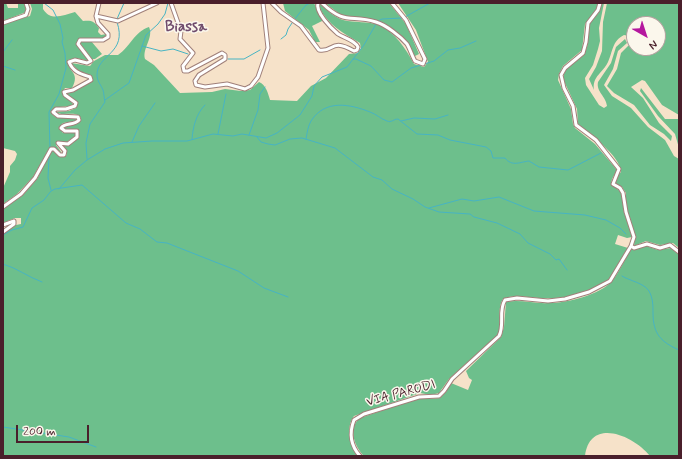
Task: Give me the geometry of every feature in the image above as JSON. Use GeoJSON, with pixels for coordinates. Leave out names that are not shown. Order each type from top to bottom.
{"type":"FeatureCollection","features":[{"type":"Feature","properties":{"kind":"street"},"geometry":{"type":"LineString","coordinates":[[3,23],[26,15],[28,9],[26,3]]}},
{"type":"Feature","properties":{"kind":"street"},"geometry":{"type":"LineString","coordinates":[[3,207],[21,194],[35,178],[51,149],[54,149],[60,155],[64,155],[65,151],[58,143],[68,144],[77,137],[78,134],[76,131],[64,131],[61,128],[65,125],[77,122],[79,120],[78,117],[58,116],[53,112],[56,109],[69,109],[75,106],[76,103],[65,95],[64,92],[73,90],[91,80],[90,77],[82,75],[74,69],[69,62],[75,60],[87,63],[91,61],[78,44],[80,40],[103,40],[108,37],[108,34],[98,23],[96,16],[99,3]]}},
{"type":"Feature","properties":{"kind":"street"},"geometry":{"type":"LineString","coordinates":[[96,16],[118,21],[157,3]]}},
{"type":"Feature","properties":{"kind":"street"},"geometry":{"type":"LineString","coordinates":[[171,3],[181,31],[180,39],[193,52],[183,66],[184,71],[188,71],[222,53],[225,55],[225,59],[199,76],[195,80],[195,84],[205,88],[227,84],[243,89],[251,86],[258,77],[268,48],[263,3]]}},
{"type":"Feature","properties":{"kind":"street"},"geometry":{"type":"LineString","coordinates":[[272,3],[281,12],[301,26],[319,50],[324,50],[337,44],[346,46],[354,51],[357,50],[358,48],[356,44],[338,34],[323,17],[318,7],[318,3]]}},
{"type":"Feature","properties":{"kind":"street"},"geometry":{"type":"LineString","coordinates":[[322,3],[330,11],[342,18],[372,21],[385,26],[407,45],[415,61],[423,64],[425,59],[410,27],[392,3]]}},
{"type":"Feature","properties":{"kind":"street"},"geometry":{"type":"LineString","coordinates":[[600,3],[598,10],[588,23],[583,53],[563,70],[561,78],[564,88],[573,106],[576,125],[596,140],[619,169],[613,184],[623,193],[626,212],[634,237],[631,246],[634,248],[647,244],[660,248],[670,245],[679,252]]}},
{"type":"Feature","properties":{"kind":"street"},"geometry":{"type":"LineString","coordinates":[[3,225],[12,221],[15,223],[3,232]]}},
{"type":"Feature","properties":{"kind":"street","name":"VIA PARODI"},"geometry":{"type":"LineString","coordinates":[[360,456],[354,447],[351,437],[352,424],[356,418],[419,397],[434,397],[443,393],[452,379],[499,336],[502,327],[502,304],[505,300],[517,298],[548,301],[589,292],[610,281],[631,246]]}},
{"type":"Feature","properties":{"kind":"green space"},"geometry":{"type":"Polygon","coordinates":[[[3,3],[6,3],[8,8],[18,8],[18,3],[25,3],[26,12],[3,21],[3,3]]]}},
{"type":"Feature","properties":{"kind":"green space"},"geometry":{"type":"Polygon","coordinates":[[[30,3],[43,3],[43,9],[46,13],[53,16],[62,16],[75,12],[83,21],[94,22],[99,28],[98,32],[101,35],[107,34],[106,38],[81,38],[78,40],[77,43],[89,61],[76,58],[68,60],[69,67],[75,79],[72,88],[65,88],[62,93],[74,105],[54,108],[52,110],[52,114],[57,118],[77,118],[75,121],[63,123],[59,127],[63,133],[75,133],[75,136],[67,142],[57,142],[56,145],[62,153],[54,147],[50,147],[33,177],[17,194],[3,204],[3,188],[10,172],[10,166],[15,160],[17,154],[15,151],[3,148],[3,24],[30,16],[32,9],[30,3]]]}},
{"type":"Feature","properties":{"kind":"green space"},"geometry":{"type":"Polygon","coordinates":[[[283,3],[314,3],[320,16],[324,20],[312,26],[320,42],[315,42],[309,30],[285,11],[283,3]]]}},
{"type":"Feature","properties":{"kind":"green space"},"geometry":{"type":"Polygon","coordinates":[[[325,3],[389,3],[406,24],[419,54],[415,56],[389,27],[377,21],[341,15],[325,3]]]}},
{"type":"Feature","properties":{"kind":"green space"},"geometry":{"type":"Polygon","coordinates":[[[398,3],[598,3],[596,10],[585,24],[582,50],[563,66],[558,80],[571,109],[575,128],[595,144],[617,170],[611,184],[621,192],[624,212],[632,237],[627,238],[618,235],[615,244],[628,248],[609,279],[595,289],[566,297],[547,298],[516,296],[503,299],[500,308],[500,326],[498,335],[449,379],[439,393],[431,395],[420,393],[354,416],[351,421],[349,431],[351,442],[358,456],[3,456],[3,234],[16,225],[21,224],[21,218],[15,218],[3,223],[3,209],[23,195],[37,179],[52,150],[58,156],[66,156],[67,152],[60,144],[69,145],[78,138],[79,133],[77,130],[65,130],[63,128],[80,122],[81,118],[76,114],[62,114],[55,112],[69,111],[76,108],[78,103],[65,93],[85,85],[93,79],[90,75],[81,73],[71,63],[90,66],[94,61],[105,55],[118,55],[140,32],[149,27],[150,35],[145,51],[145,59],[154,65],[180,93],[212,92],[225,89],[241,91],[250,90],[259,82],[265,87],[270,100],[297,101],[311,86],[326,78],[349,54],[358,53],[361,49],[360,43],[331,24],[319,7],[320,4],[340,19],[366,22],[385,28],[400,42],[414,64],[424,67],[428,62],[416,30],[398,3]]]}},
{"type":"Feature","properties":{"kind":"green space"},"geometry":{"type":"Polygon","coordinates":[[[601,3],[604,3],[599,28],[600,41],[593,65],[585,78],[586,85],[599,105],[604,108],[607,106],[605,99],[598,89],[598,82],[611,63],[616,47],[625,39],[626,44],[618,51],[613,69],[604,85],[612,96],[631,108],[648,127],[665,140],[674,156],[679,159],[679,248],[673,243],[660,245],[646,241],[634,246],[635,236],[626,207],[626,193],[622,187],[615,184],[616,178],[621,172],[619,165],[610,152],[578,124],[577,109],[563,79],[565,70],[584,55],[587,47],[590,23],[600,11],[601,3]]]}},
{"type":"Feature","properties":{"kind":"green space"},"geometry":{"type":"Polygon","coordinates":[[[607,3],[679,3],[679,115],[662,105],[645,81],[642,80],[631,87],[643,98],[659,123],[672,136],[671,141],[664,134],[650,125],[634,105],[614,93],[607,86],[617,69],[621,53],[626,48],[626,56],[666,56],[666,16],[626,16],[626,35],[620,37],[615,43],[606,66],[596,78],[594,90],[589,79],[596,67],[602,51],[603,22],[607,3]]]}},
{"type":"Feature","properties":{"kind":"green space"},"geometry":{"type":"Polygon","coordinates":[[[82,41],[91,41],[102,54],[95,59],[92,59],[80,43],[82,41]]]}},
{"type":"Feature","properties":{"kind":"green space"},"geometry":{"type":"Polygon","coordinates":[[[641,88],[665,119],[679,119],[679,148],[675,134],[658,116],[640,91],[641,88]]]}},
{"type":"Feature","properties":{"kind":"green space"},"geometry":{"type":"Polygon","coordinates":[[[646,246],[658,250],[671,248],[679,255],[679,456],[650,456],[643,448],[623,436],[603,433],[595,437],[589,444],[585,456],[364,456],[358,448],[355,443],[353,432],[356,422],[360,418],[419,398],[440,398],[446,392],[451,383],[468,390],[472,380],[469,378],[466,371],[501,337],[504,327],[506,302],[517,301],[556,303],[574,300],[592,294],[607,286],[612,281],[631,249],[646,246]]]}},
{"type":"Feature","properties":{"kind":"waterway"},"geometry":{"type":"LineString","coordinates":[[44,3],[53,10],[60,24],[66,68],[59,94],[49,112],[50,149]]}},
{"type":"Feature","properties":{"kind":"waterway"},"geometry":{"type":"LineString","coordinates":[[117,19],[124,3]]}},
{"type":"Feature","properties":{"kind":"waterway"},"geometry":{"type":"LineString","coordinates":[[105,100],[129,83],[146,35],[158,24],[165,14],[168,3]]}},
{"type":"Feature","properties":{"kind":"waterway"},"geometry":{"type":"LineString","coordinates":[[294,20],[306,5],[310,3]]}},
{"type":"Feature","properties":{"kind":"waterway"},"geometry":{"type":"LineString","coordinates":[[405,17],[430,3]]}},
{"type":"Feature","properties":{"kind":"waterway"},"geometry":{"type":"LineString","coordinates":[[378,21],[382,19],[402,18]]}},
{"type":"Feature","properties":{"kind":"waterway"},"geometry":{"type":"LineString","coordinates":[[87,159],[86,143],[90,124],[105,102],[103,90],[97,77],[98,68],[116,47],[119,41],[117,22]]}},
{"type":"Feature","properties":{"kind":"waterway"},"geometry":{"type":"LineString","coordinates":[[281,39],[286,35],[292,23]]}},
{"type":"Feature","properties":{"kind":"waterway"},"geometry":{"type":"LineString","coordinates":[[59,189],[75,170],[87,160],[105,149],[123,143],[187,141],[213,134],[233,136],[242,134],[266,138],[277,133],[300,115],[312,96],[314,86],[322,77],[347,67],[364,45],[376,24]]}},
{"type":"Feature","properties":{"kind":"waterway"},"geometry":{"type":"LineString","coordinates":[[3,52],[12,40]]}},
{"type":"Feature","properties":{"kind":"waterway"},"geometry":{"type":"LineString","coordinates":[[353,59],[371,66],[384,80],[392,82],[411,68],[434,61],[448,50],[460,48],[476,41]]}},
{"type":"Feature","properties":{"kind":"waterway"},"geometry":{"type":"LineString","coordinates":[[142,46],[161,51],[173,49],[188,54]]}},
{"type":"Feature","properties":{"kind":"waterway"},"geometry":{"type":"LineString","coordinates":[[228,59],[244,59],[260,50]]}},
{"type":"Feature","properties":{"kind":"waterway"},"geometry":{"type":"LineString","coordinates":[[3,66],[15,70]]}},
{"type":"Feature","properties":{"kind":"waterway"},"geometry":{"type":"LineString","coordinates":[[249,135],[258,110],[260,94],[265,87]]}},
{"type":"Feature","properties":{"kind":"waterway"},"geometry":{"type":"LineString","coordinates":[[218,134],[226,94]]}},
{"type":"Feature","properties":{"kind":"waterway"},"geometry":{"type":"LineString","coordinates":[[132,142],[139,126],[155,103]]}},
{"type":"Feature","properties":{"kind":"waterway"},"geometry":{"type":"LineString","coordinates":[[192,139],[193,130],[199,112],[205,105]]}},
{"type":"Feature","properties":{"kind":"waterway"},"geometry":{"type":"LineString","coordinates":[[306,139],[310,123],[317,114],[323,109],[338,105],[362,109],[388,121],[398,119],[417,134],[438,135],[450,140],[486,147],[491,151],[493,158],[505,158],[513,163],[529,161],[539,167],[568,170],[601,153]]}},
{"type":"Feature","properties":{"kind":"waterway"},"geometry":{"type":"LineString","coordinates":[[401,121],[414,118],[435,119],[448,115]]}},
{"type":"Feature","properties":{"kind":"waterway"},"geometry":{"type":"LineString","coordinates":[[257,137],[261,142],[275,145],[290,139],[302,138],[335,148],[373,177],[382,180],[392,189],[413,199],[425,207],[439,212],[470,214],[474,217],[497,223],[520,234],[528,243],[550,254],[556,260],[559,259],[567,270]]}},
{"type":"Feature","properties":{"kind":"waterway"},"geometry":{"type":"LineString","coordinates":[[49,156],[48,178],[51,190]]}},
{"type":"Feature","properties":{"kind":"waterway"},"geometry":{"type":"LineString","coordinates":[[3,235],[12,230],[23,227],[32,208],[44,200],[51,191],[55,189],[82,185],[126,223],[140,229],[157,242],[167,243],[238,271],[264,288],[288,297]]}},
{"type":"Feature","properties":{"kind":"waterway"},"geometry":{"type":"LineString","coordinates":[[429,208],[462,199],[474,201],[499,197],[534,211],[585,215],[606,220],[620,228],[626,234]]}},
{"type":"Feature","properties":{"kind":"waterway"},"geometry":{"type":"LineString","coordinates":[[3,264],[42,282]]}},
{"type":"Feature","properties":{"kind":"waterway"},"geometry":{"type":"LineString","coordinates":[[622,276],[647,288],[652,299],[653,320],[656,332],[667,344],[679,350]]}},
{"type":"Feature","properties":{"kind":"waterway"},"geometry":{"type":"LineString","coordinates":[[3,427],[69,437],[96,447]]}},
{"type":"Feature","properties":{"kind":"district","name":"Biassa"},"geometry":{"type":"Point","coordinates":[186,28]}}]}
